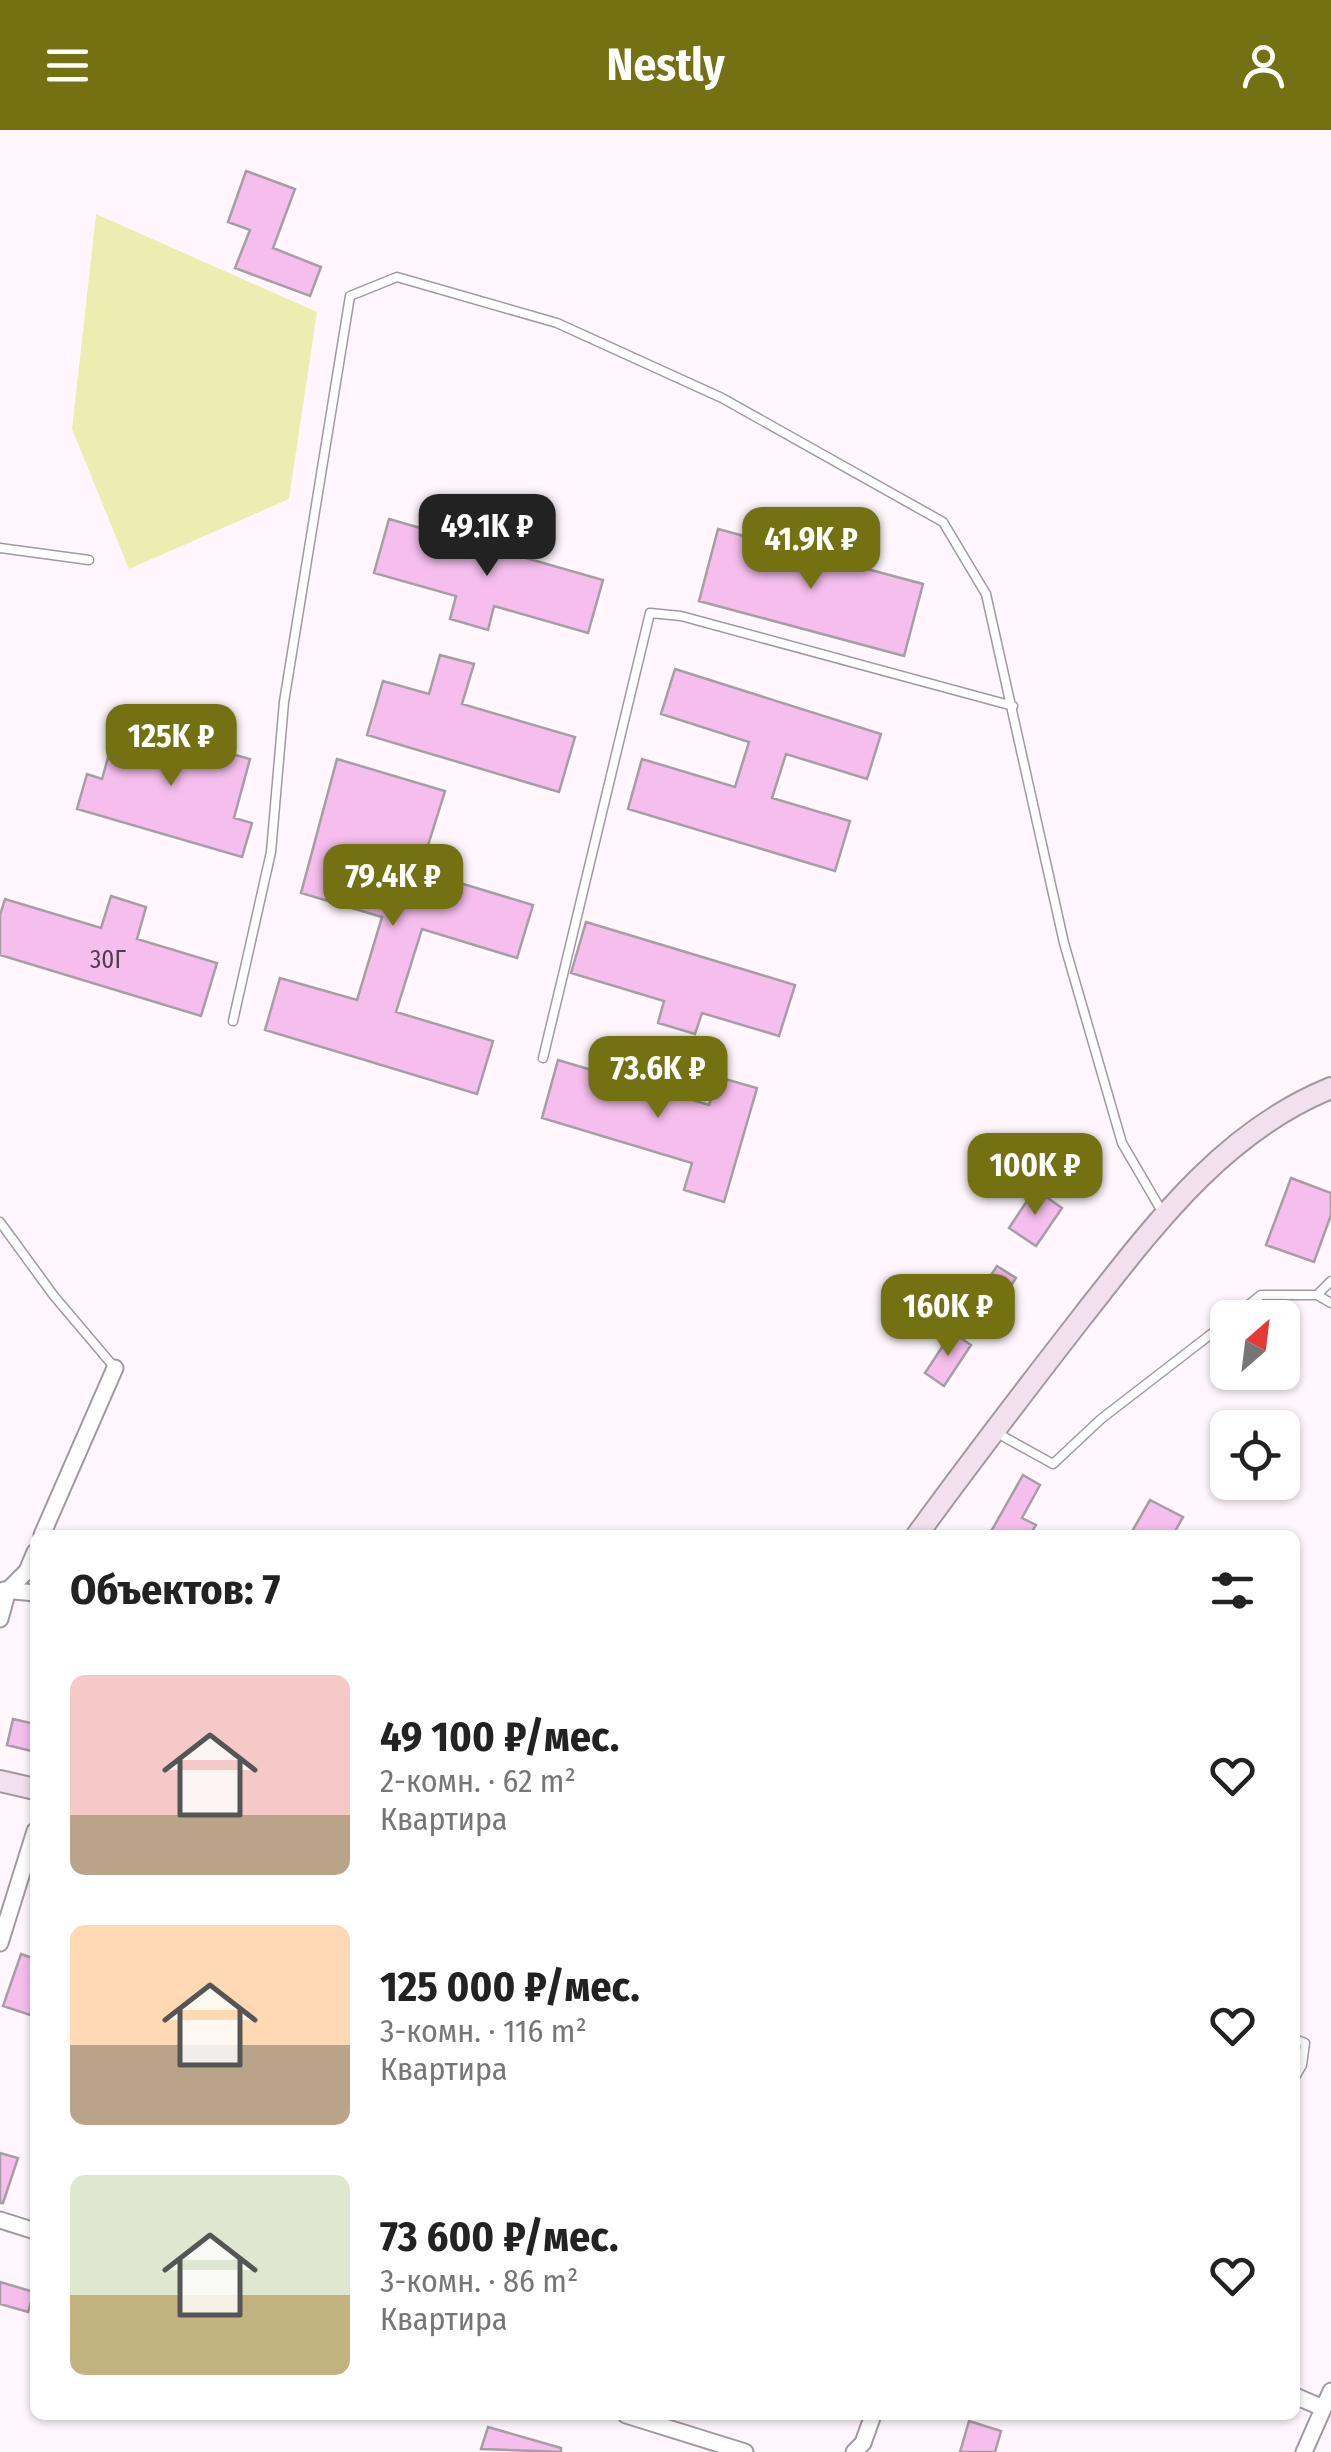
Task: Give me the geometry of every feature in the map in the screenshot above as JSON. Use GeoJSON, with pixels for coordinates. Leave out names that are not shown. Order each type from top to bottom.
{"type":"FeatureCollection","features":[{"type":"Feature","properties":{"kind":"street"},"geometry":{"type":"LineString","coordinates":[[921,1530],[993,1431],[1164,1215],[1258,1126],[1331,1088]]}},
{"type":"Feature","properties":{"kind":"street"},"geometry":{"type":"LineString","coordinates":[[44,1530],[115,1368]]}},
{"type":"Feature","properties":{"kind":"street"},"geometry":{"type":"LineString","coordinates":[[0,1619],[4,1590],[30,1564]]}},
{"type":"Feature","properties":{"kind":"street"},"geometry":{"type":"LineString","coordinates":[[4,1590],[30,1593]]}},
{"type":"Feature","properties":{"kind":"street"},"geometry":{"type":"LineString","coordinates":[[0,1780],[30,1788]]}},
{"type":"Feature","properties":{"kind":"street"},"geometry":{"type":"LineString","coordinates":[[0,1943],[30,1847]]}},
{"type":"Feature","properties":{"kind":"street"},"geometry":{"type":"LineString","coordinates":[[0,2220],[30,2229]]}},
{"type":"Feature","properties":{"kind":"street"},"geometry":{"type":"LineString","coordinates":[[1304,2452],[1331,2391]]}},
{"type":"Feature","properties":{"kind":"street"},"geometry":{"type":"LineString","coordinates":[[1300,2398],[1323,2408]]}},
{"type":"Feature","properties":{"kind":"street"},"geometry":{"type":"LineString","coordinates":[[642,2420],[745,2452]]}},
{"type":"Feature","properties":{"kind":"street"},"geometry":{"type":"LineString","coordinates":[[854,2452],[864,2443],[871,2420]]}},
{"type":"Feature","properties":{"kind":"lane"},"geometry":{"type":"LineString","coordinates":[[233,1021],[271,852],[287,684],[350,296],[397,277],[557,323],[722,398],[943,522],[986,594],[1064,942],[1122,1143],[1164,1215]]}},
{"type":"Feature","properties":{"kind":"lane"},"geometry":{"type":"LineString","coordinates":[[0,548],[89,560]]}},
{"type":"Feature","properties":{"kind":"lane"},"geometry":{"type":"LineString","coordinates":[[543,1058],[650,613],[680,616],[1013,706]]}},
{"type":"Feature","properties":{"kind":"lane"},"geometry":{"type":"LineString","coordinates":[[2,1228],[115,1368]]}},
{"type":"Feature","properties":{"kind":"lane"},"geometry":{"type":"LineString","coordinates":[[1316,1295],[1331,1280]]}},
{"type":"Feature","properties":{"kind":"lane"},"geometry":{"type":"LineString","coordinates":[[1254,1300],[1261,1294],[1316,1295],[1331,1303]]}},
{"type":"Feature","properties":{"kind":"lane"},"geometry":{"type":"LineString","coordinates":[[993,1431],[1053,1464],[1101,1420],[1210,1335]]}},
{"type":"Feature","properties":{"kind":"lane"},"geometry":{"type":"LineString","coordinates":[[1300,2041],[1304,2043],[1300,2068]]}},
{"type":"Feature","properties":{"kind":"shaded area"},"geometry":{"type":"Polygon","coordinates":[[[96,214],[317,312],[289,499],[129,569],[72,429],[96,214]]]}},
{"type":"Feature","properties":{"kind":"building"},"geometry":{"type":"Polygon","coordinates":[[[246,171],[295,189],[273,248],[321,267],[310,296],[235,268],[250,230],[228,222],[246,171]]]}},
{"type":"Feature","properties":{"kind":"building"},"geometry":{"type":"Polygon","coordinates":[[[389,519],[603,580],[588,633],[494,606],[488,630],[450,619],[456,596],[374,573],[389,519]]]}},
{"type":"Feature","properties":{"kind":"building"},"geometry":{"type":"Polygon","coordinates":[[[718,529],[923,584],[904,656],[699,601],[718,529]]]}},
{"type":"Feature","properties":{"kind":"building"},"geometry":{"type":"Polygon","coordinates":[[[440,655],[474,664],[462,704],[575,737],[559,792],[367,735],[383,681],[429,694],[440,655]]]}},
{"type":"Feature","properties":{"kind":"building"},"geometry":{"type":"Polygon","coordinates":[[[675,669],[881,734],[867,779],[786,754],[772,798],[850,821],[835,871],[628,809],[642,759],[735,787],[749,742],[661,714],[675,669]]]}},
{"type":"Feature","properties":{"kind":"building"},"geometry":{"type":"Polygon","coordinates":[[[118,722],[250,759],[234,818],[252,823],[242,857],[77,809],[87,774],[102,779],[118,722]]]}},
{"type":"Feature","properties":{"kind":"building"},"geometry":{"type":"Polygon","coordinates":[[[337,759],[445,791],[420,871],[533,905],[517,958],[422,929],[396,1012],[493,1041],[477,1094],[265,1030],[280,978],[357,1000],[382,917],[301,893],[337,759]]]}},
{"type":"Feature","properties":{"kind":"building"},"geometry":{"type":"Polygon","coordinates":[[[111,896],[146,907],[137,939],[217,963],[201,1016],[0,955],[0,915],[5,899],[101,928],[111,896]]]}},
{"type":"Feature","properties":{"kind":"building"},"geometry":{"type":"Polygon","coordinates":[[[586,922],[795,985],[779,1036],[702,1013],[695,1034],[658,1023],[664,1001],[571,973],[586,922]]]}},
{"type":"Feature","properties":{"kind":"building"},"geometry":{"type":"Polygon","coordinates":[[[558,1060],[709,1105],[718,1077],[757,1088],[724,1202],[684,1190],[692,1163],[542,1118],[558,1060]]]}},
{"type":"Feature","properties":{"kind":"building"},"geometry":{"type":"Polygon","coordinates":[[[1291,1178],[1331,1193],[1331,1215],[1314,1262],[1266,1245],[1291,1178]]]}},
{"type":"Feature","properties":{"kind":"building"},"geometry":{"type":"Polygon","coordinates":[[[1035,1189],[1062,1208],[1036,1246],[1009,1228],[1035,1189]]]}},
{"type":"Feature","properties":{"kind":"building"},"geometry":{"type":"Polygon","coordinates":[[[997,1266],[1016,1278],[989,1319],[970,1307],[997,1266]]]}},
{"type":"Feature","properties":{"kind":"building"},"geometry":{"type":"Polygon","coordinates":[[[952,1332],[971,1345],[944,1386],[925,1373],[952,1332]]]}},
{"type":"Feature","properties":{"kind":"building"},"geometry":{"type":"Polygon","coordinates":[[[1023,1475],[1040,1485],[1022,1518],[1036,1525],[1033,1530],[992,1530],[1023,1475]]]}},
{"type":"Feature","properties":{"kind":"building"},"geometry":{"type":"Polygon","coordinates":[[[1150,1500],[1183,1517],[1176,1530],[1133,1530],[1150,1500]]]}},
{"type":"Feature","properties":{"kind":"building"},"geometry":{"type":"Polygon","coordinates":[[[13,1719],[30,1723],[30,1751],[7,1745],[13,1719]]]}},
{"type":"Feature","properties":{"kind":"building"},"geometry":{"type":"Polygon","coordinates":[[[21,1954],[30,1957],[30,2015],[3,2006],[21,1954]]]}},
{"type":"Feature","properties":{"kind":"building"},"geometry":{"type":"Polygon","coordinates":[[[0,2153],[18,2158],[3,2203],[0,2203],[0,2153]]]}},
{"type":"Feature","properties":{"kind":"building"},"geometry":{"type":"Polygon","coordinates":[[[0,2282],[30,2291],[28,2312],[0,2304],[0,2282]]]}},
{"type":"Feature","properties":{"kind":"building"},"geometry":{"type":"Polygon","coordinates":[[[969,2421],[1001,2431],[995,2452],[960,2452],[969,2421]]]}},
{"type":"Feature","properties":{"kind":"building"},"geometry":{"type":"Polygon","coordinates":[[[488,2427],[561,2448],[561,2452],[481,2449],[488,2427]]]}}]}
